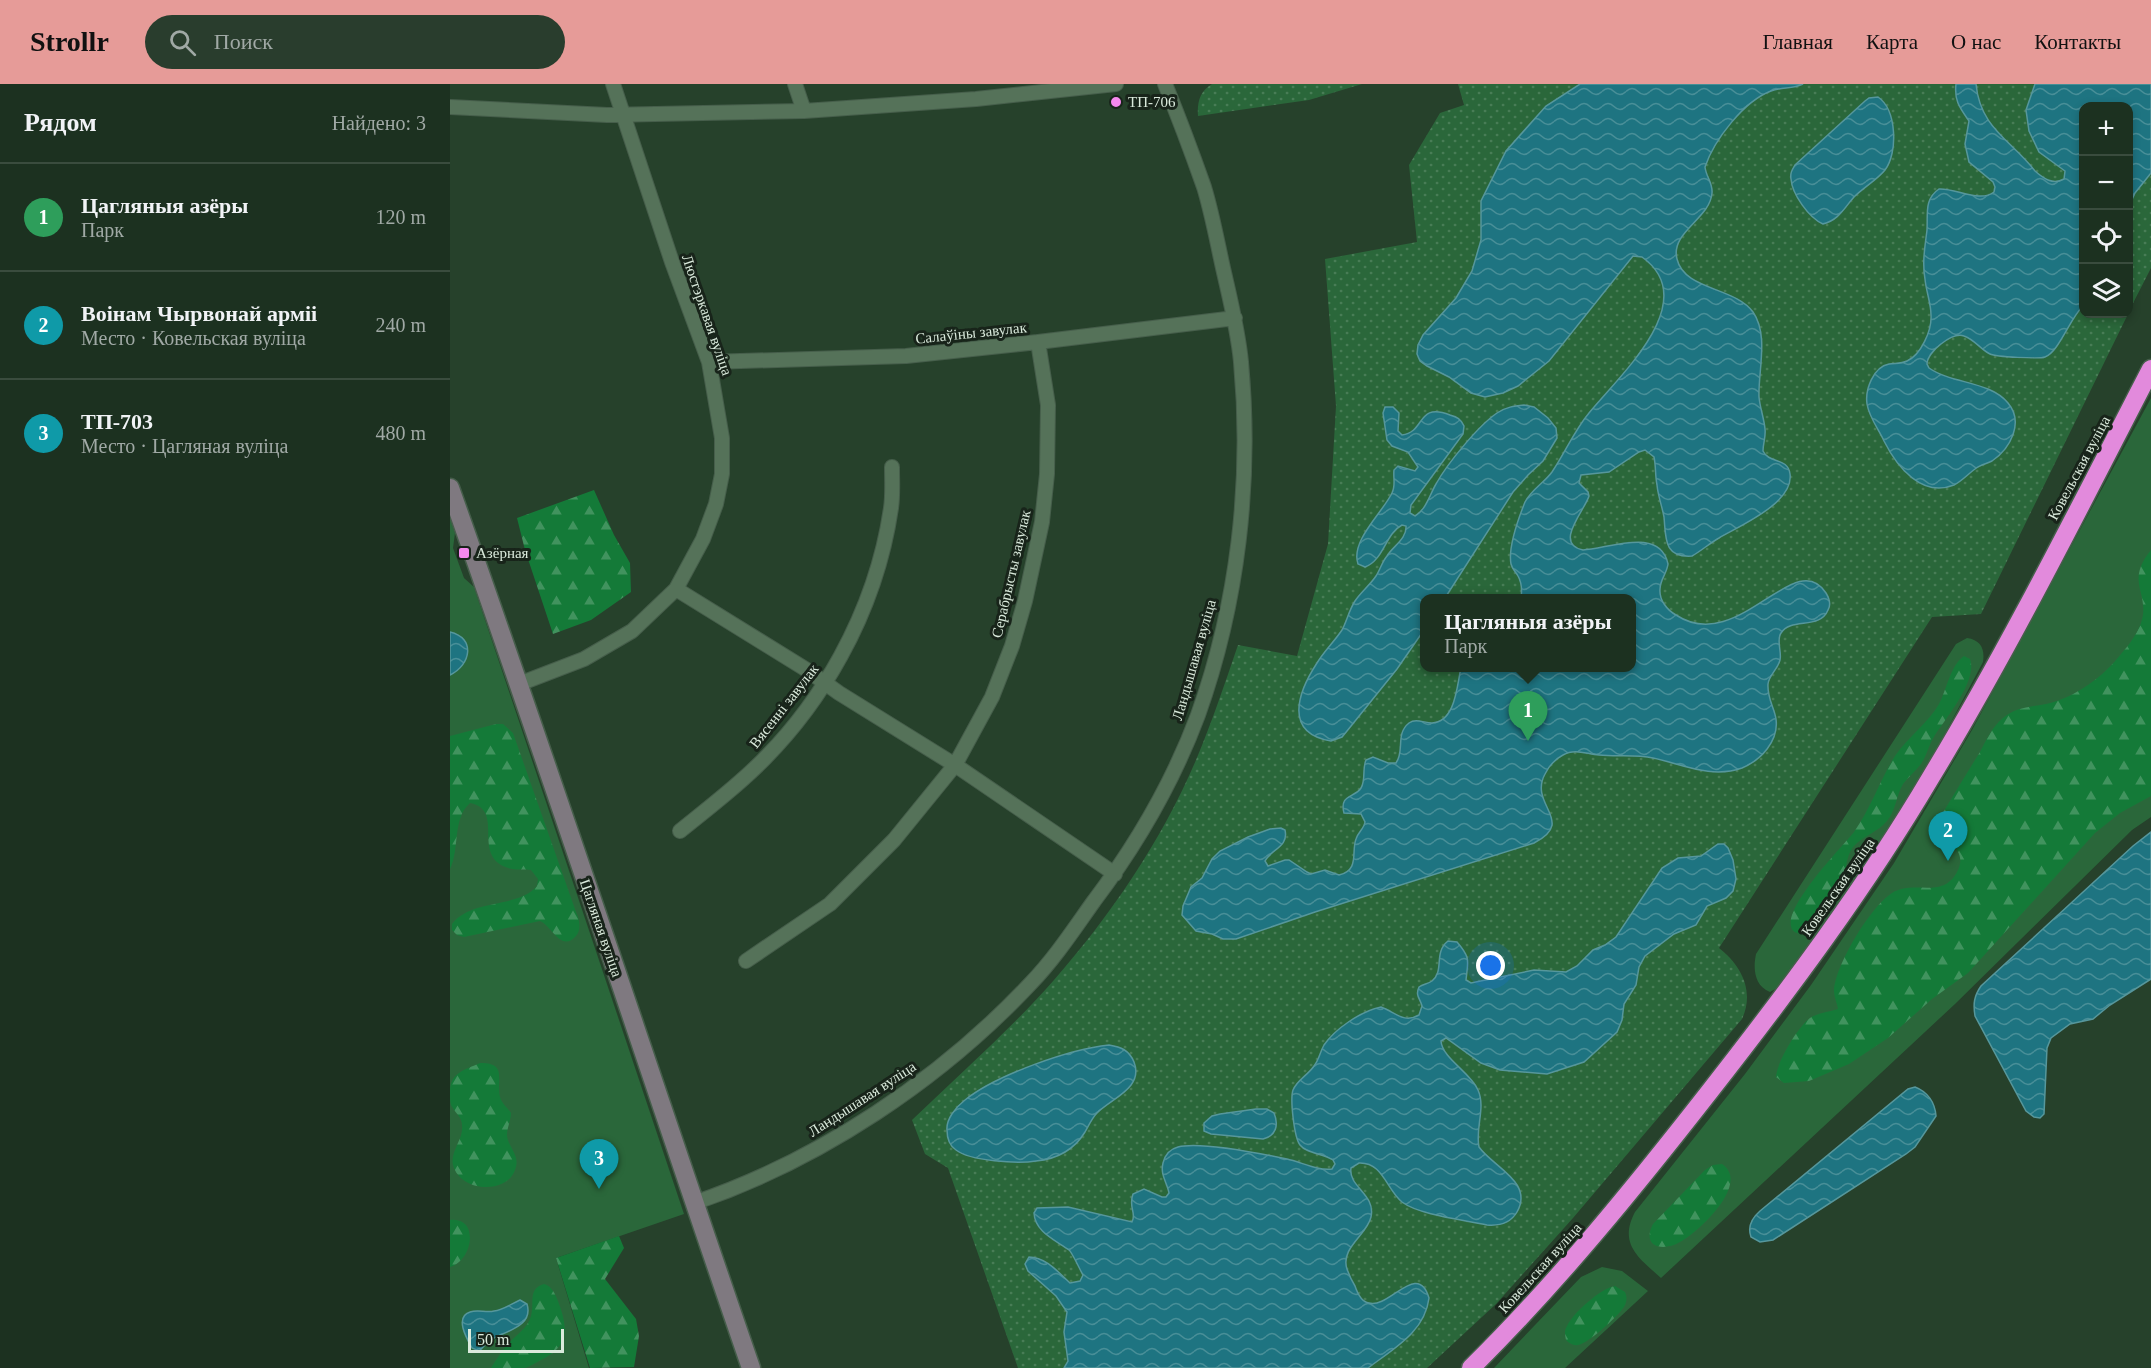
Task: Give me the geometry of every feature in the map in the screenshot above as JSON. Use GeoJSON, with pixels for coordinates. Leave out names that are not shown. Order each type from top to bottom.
{"type":"FeatureCollection","features":[{"type":"Feature","properties":{"kind":"highway","name":"Ковельская вуліца"},"geometry":{"type":"LineString","coordinates":[[1471,1368],[1555,1281],[1660,1155],[1770,1014],[1856,894],[1926,787],[2006,646],[2151,369]]}},
{"type":"Feature","properties":{"kind":"street","name":"Люстэркавая вуліца"},"geometry":{"type":"LineString","coordinates":[[519,684],[584,659],[632,631],[676,589],[703,539],[716,504],[722,474],[722,438],[709,362],[672,262],[613,84]]}},
{"type":"Feature","properties":{"kind":"street"},"geometry":{"type":"LineString","coordinates":[[795,84],[804,111]]}},
{"type":"Feature","properties":{"kind":"street"},"geometry":{"type":"LineString","coordinates":[[971,84],[976,99]]}},
{"type":"Feature","properties":{"kind":"street"},"geometry":{"type":"LineString","coordinates":[[450,107],[624,114],[804,111],[976,99],[1116,84]]}},
{"type":"Feature","properties":{"kind":"street","name":"Ландышавая вуліца"},"geometry":{"type":"LineString","coordinates":[[694,1203],[722,1193],[809,1153],[918,1085],[989,1026],[1051,960],[1115,874],[1151,816],[1198,716],[1230,595],[1241,527],[1244,416],[1241,361],[1235,318],[1205,190],[1165,84]]}},
{"type":"Feature","properties":{"kind":"street","name":"Салаўіны завулак"},"geometry":{"type":"LineString","coordinates":[[709,362],[906,356],[1235,318]]}},
{"type":"Feature","properties":{"kind":"street","name":"Серабрысты завулак"},"geometry":{"type":"LineString","coordinates":[[746,961],[830,904],[894,840],[955,765],[992,697],[1012,646],[1025,601],[1042,522],[1047,474],[1048,405],[1038,342]]}},
{"type":"Feature","properties":{"kind":"street","name":"Вясенні завулак"},"geometry":{"type":"LineString","coordinates":[[680,831],[744,778],[779,742],[835,667],[866,604],[881,555],[891,507],[892,467]]}},
{"type":"Feature","properties":{"kind":"street","name":"Цагляная вуліца"},"geometry":{"type":"LineString","coordinates":[[450,488],[519,684],[751,1368]]}},
{"type":"Feature","properties":{"kind":"street"},"geometry":{"type":"LineString","coordinates":[[676,589],[955,765],[1115,874]]}},
{"type":"Feature","properties":{"kind":"green space"},"geometry":{"type":"Polygon","coordinates":[[[1212,84],[1362,84],[1309,100],[1198,116],[1200,97],[1212,84]]]}},
{"type":"Feature","properties":{"kind":"green space"},"geometry":{"type":"Polygon","coordinates":[[[1458,84],[2151,84],[2151,268],[2133,303],[2133,102],[2079,102],[2079,318],[2126,318],[1981,614],[1932,617],[1719,948],[1734,962],[1744,979],[1747,998],[1742,1019],[1573,1218],[1496,1304],[1427,1368],[1018,1368],[948,1168],[925,1154],[912,1120],[1002,1034],[1054,980],[1134,876],[1167,819],[1196,760],[1238,645],[1297,656],[1328,544],[1336,406],[1325,259],[1417,242],[1409,165],[1440,113],[1464,105],[1458,84]]]}},
{"type":"Feature","properties":{"kind":"green space"},"geometry":{"type":"Polygon","coordinates":[[[2151,398],[2151,817],[2132,830],[1955,1004],[1661,1278],[1633,1250],[1629,1233],[1635,1212],[1745,1074],[1811,985],[1894,863],[1972,730],[2151,398]]]}},
{"type":"Feature","properties":{"kind":"green space"},"geometry":{"type":"Polygon","coordinates":[[[594,490],[614,535],[630,563],[631,592],[591,620],[553,634],[525,550],[517,518],[594,490]]]}},
{"type":"Feature","properties":{"kind":"green space"},"geometry":{"type":"Polygon","coordinates":[[[450,518],[455,533],[453,548],[464,578],[474,587],[684,1214],[556,1258],[589,1368],[450,1368],[450,518]]]}},
{"type":"Feature","properties":{"kind":"green space"},"geometry":{"type":"Polygon","coordinates":[[[2151,550],[2151,796],[2120,813],[2095,833],[1968,973],[1932,999],[1888,1038],[1849,1064],[1809,1081],[1784,1083],[1776,1077],[1784,1054],[1799,1029],[1810,1018],[1838,1009],[1834,991],[1840,967],[1855,938],[1883,900],[1900,889],[1944,885],[1957,872],[1960,863],[1959,855],[1946,837],[1941,822],[1944,811],[1996,725],[2013,712],[2057,701],[2088,685],[2114,662],[2132,639],[2141,623],[2143,613],[2139,571],[2151,550]]]}},
{"type":"Feature","properties":{"kind":"green space"},"geometry":{"type":"Polygon","coordinates":[[[1967,638],[1976,641],[1981,646],[1983,662],[1925,771],[1887,834],[1779,987],[1770,992],[1761,986],[1756,976],[1756,954],[1956,644],[1967,638]]]}},
{"type":"Feature","properties":{"kind":"green space"},"geometry":{"type":"Polygon","coordinates":[[[1964,656],[1970,659],[1971,668],[1965,688],[1933,738],[1921,764],[1903,784],[1890,817],[1854,846],[1849,856],[1841,889],[1834,901],[1817,924],[1800,934],[1791,928],[1792,916],[1799,901],[1810,884],[1854,832],[1895,756],[1939,704],[1955,666],[1964,656]]]}},
{"type":"Feature","properties":{"kind":"green space"},"geometry":{"type":"Polygon","coordinates":[[[503,724],[513,733],[577,915],[579,930],[571,940],[561,940],[540,921],[464,937],[452,930],[452,924],[471,910],[518,898],[537,886],[538,879],[531,870],[512,869],[499,864],[489,846],[486,815],[481,807],[470,803],[464,810],[458,826],[455,852],[450,869],[450,736],[503,724]]]}},
{"type":"Feature","properties":{"kind":"green space"},"geometry":{"type":"Polygon","coordinates":[[[480,1063],[489,1064],[498,1069],[500,1097],[511,1113],[507,1132],[516,1160],[515,1170],[510,1178],[493,1187],[473,1185],[464,1181],[457,1174],[453,1165],[453,1155],[461,1135],[462,1122],[451,1105],[451,1085],[459,1073],[480,1063]]]}},
{"type":"Feature","properties":{"kind":"green space"},"geometry":{"type":"Polygon","coordinates":[[[1722,1164],[1729,1172],[1730,1183],[1719,1206],[1709,1218],[1688,1237],[1673,1245],[1661,1247],[1652,1242],[1650,1232],[1653,1224],[1705,1170],[1713,1165],[1722,1164]]]}},
{"type":"Feature","properties":{"kind":"green space"},"geometry":{"type":"Polygon","coordinates":[[[450,1220],[466,1225],[470,1239],[464,1256],[450,1267],[450,1220]]]}},
{"type":"Feature","properties":{"kind":"green space"},"geometry":{"type":"Polygon","coordinates":[[[619,1236],[624,1248],[605,1279],[636,1319],[639,1336],[634,1367],[590,1368],[556,1258],[619,1236]]]}},
{"type":"Feature","properties":{"kind":"green space"},"geometry":{"type":"Polygon","coordinates":[[[1602,1267],[1622,1271],[1648,1291],[1565,1368],[1494,1368],[1581,1277],[1602,1267]]]}},
{"type":"Feature","properties":{"kind":"green space"},"geometry":{"type":"Polygon","coordinates":[[[544,1284],[553,1291],[564,1320],[562,1342],[550,1355],[528,1367],[491,1368],[507,1345],[527,1324],[532,1311],[533,1293],[535,1289],[544,1284]]]}},
{"type":"Feature","properties":{"kind":"green space"},"geometry":{"type":"Polygon","coordinates":[[[1615,1286],[1625,1292],[1626,1297],[1625,1305],[1617,1315],[1583,1343],[1574,1345],[1567,1341],[1565,1330],[1575,1315],[1595,1296],[1615,1286]]]}},
{"type":"Feature","properties":{"kind":"water"},"geometry":{"type":"Polygon","coordinates":[[[1580,84],[1803,84],[1771,91],[1761,96],[1731,123],[1715,145],[1705,167],[1712,189],[1710,202],[1684,233],[1676,249],[1677,259],[1689,277],[1745,304],[1758,321],[1762,342],[1759,397],[1765,429],[1763,451],[1769,458],[1786,465],[1790,474],[1789,485],[1775,504],[1764,512],[1692,556],[1683,556],[1676,554],[1668,545],[1654,457],[1645,450],[1609,472],[1581,475],[1579,483],[1589,496],[1571,534],[1574,547],[1583,550],[1632,542],[1655,546],[1663,552],[1668,564],[1660,586],[1662,601],[1676,615],[1699,624],[1721,622],[1743,613],[1798,582],[1813,582],[1826,593],[1829,606],[1824,616],[1812,622],[1791,625],[1781,633],[1780,660],[1768,684],[1776,719],[1775,735],[1767,749],[1756,760],[1742,768],[1719,772],[1646,757],[1567,753],[1555,761],[1545,774],[1541,785],[1542,795],[1552,820],[1551,827],[1546,835],[1534,843],[1236,939],[1223,939],[1196,931],[1182,915],[1183,906],[1191,887],[1202,878],[1212,859],[1220,851],[1248,837],[1270,829],[1285,830],[1286,836],[1282,844],[1265,861],[1268,866],[1289,860],[1311,874],[1325,870],[1339,875],[1346,873],[1352,865],[1356,839],[1365,822],[1361,814],[1344,813],[1343,807],[1346,799],[1361,788],[1366,760],[1373,757],[1388,763],[1396,763],[1400,753],[1402,732],[1409,723],[1440,721],[1451,709],[1460,672],[1636,672],[1636,594],[1522,594],[1520,581],[1510,557],[1515,533],[1528,497],[1552,472],[1584,420],[1650,338],[1660,316],[1664,295],[1659,275],[1642,257],[1633,256],[1549,361],[1518,386],[1503,393],[1485,397],[1471,393],[1449,377],[1420,361],[1417,354],[1423,335],[1456,298],[1472,271],[1481,240],[1481,201],[1506,151],[1546,106],[1580,84]]]}},
{"type":"Feature","properties":{"kind":"water"},"geometry":{"type":"Polygon","coordinates":[[[1956,84],[1976,84],[1979,99],[1990,123],[2038,174],[2045,179],[2060,181],[2064,179],[2065,171],[2039,152],[2029,131],[2026,110],[2035,84],[2151,84],[2151,173],[2133,197],[2133,102],[2079,102],[2079,310],[2055,349],[2045,357],[1994,355],[1964,336],[1947,340],[1931,354],[1927,364],[1929,368],[1991,390],[2008,403],[2015,418],[2010,442],[1999,456],[1977,468],[1954,485],[1942,488],[1921,484],[1903,470],[1889,451],[1872,419],[1867,398],[1874,374],[1883,366],[1902,363],[1912,358],[1928,335],[1931,310],[1924,261],[1928,207],[1931,197],[1939,189],[1975,196],[1994,192],[1993,182],[1969,162],[1965,144],[1969,121],[1960,108],[1956,84]]]}},
{"type":"Feature","properties":{"kind":"water"},"geometry":{"type":"Polygon","coordinates":[[[1878,97],[1889,112],[1894,132],[1889,163],[1885,170],[1854,197],[1837,217],[1823,224],[1812,217],[1798,198],[1792,185],[1792,170],[1865,101],[1878,97]]]}},
{"type":"Feature","properties":{"kind":"water"},"geometry":{"type":"Polygon","coordinates":[[[1524,405],[1534,407],[1556,428],[1557,438],[1543,461],[1513,492],[1448,594],[1420,594],[1420,636],[1397,669],[1342,737],[1331,741],[1316,737],[1306,730],[1300,720],[1300,698],[1304,686],[1320,659],[1342,630],[1355,601],[1376,576],[1385,558],[1406,531],[1406,526],[1402,525],[1396,529],[1371,564],[1365,567],[1358,564],[1357,555],[1363,536],[1388,501],[1393,490],[1394,470],[1398,466],[1415,471],[1418,467],[1408,452],[1392,446],[1387,440],[1383,413],[1385,407],[1393,407],[1399,413],[1398,431],[1402,435],[1410,433],[1426,415],[1432,412],[1455,417],[1464,426],[1463,434],[1411,505],[1410,513],[1415,516],[1425,506],[1436,484],[1464,446],[1489,419],[1510,407],[1524,405]]]}},
{"type":"Feature","properties":{"kind":"water"},"geometry":{"type":"Polygon","coordinates":[[[450,632],[464,640],[468,652],[463,665],[450,675],[450,632]]]}},
{"type":"Feature","properties":{"kind":"water"},"geometry":{"type":"Polygon","coordinates":[[[2151,832],[2151,979],[2110,1005],[2093,1019],[2070,1024],[2051,1038],[2047,1048],[2044,1114],[2040,1118],[2034,1117],[2026,1111],[1975,1016],[1974,1004],[1977,993],[1981,986],[2151,832]]]}},
{"type":"Feature","properties":{"kind":"water"},"geometry":{"type":"Polygon","coordinates":[[[1718,844],[1724,844],[1728,848],[1733,860],[1736,879],[1733,891],[1726,898],[1707,906],[1696,925],[1674,934],[1645,956],[1639,967],[1636,985],[1624,1004],[1622,1020],[1617,1032],[1584,1062],[1547,1074],[1500,1070],[1481,1063],[1446,1038],[1441,1041],[1446,1053],[1478,1090],[1481,1104],[1479,1147],[1510,1176],[1520,1192],[1521,1201],[1517,1212],[1508,1222],[1487,1225],[1410,1207],[1397,1197],[1374,1167],[1359,1163],[1351,1168],[1351,1175],[1370,1202],[1371,1217],[1365,1230],[1350,1248],[1346,1261],[1347,1269],[1360,1296],[1369,1303],[1377,1303],[1410,1284],[1418,1284],[1424,1288],[1429,1298],[1426,1310],[1415,1330],[1406,1339],[1368,1368],[1064,1368],[1068,1361],[1064,1332],[1067,1312],[1056,1296],[1028,1271],[1025,1264],[1029,1257],[1041,1260],[1052,1266],[1070,1283],[1080,1281],[1083,1275],[1070,1251],[1047,1235],[1038,1225],[1034,1213],[1037,1208],[1068,1207],[1132,1222],[1133,1194],[1144,1189],[1162,1197],[1166,1197],[1169,1193],[1162,1167],[1168,1153],[1178,1147],[1201,1146],[1248,1151],[1321,1169],[1332,1169],[1335,1164],[1333,1160],[1300,1145],[1294,1126],[1292,1095],[1297,1083],[1316,1064],[1324,1045],[1342,1027],[1365,1012],[1381,1007],[1404,1018],[1419,1015],[1422,1006],[1418,995],[1419,987],[1436,977],[1441,951],[1448,941],[1457,942],[1465,952],[1468,964],[1466,980],[1471,983],[1534,970],[1566,972],[1577,966],[1593,950],[1616,937],[1662,868],[1678,858],[1701,856],[1718,844]]]}},
{"type":"Feature","properties":{"kind":"water"},"geometry":{"type":"Polygon","coordinates":[[[1109,1045],[1121,1048],[1130,1055],[1136,1071],[1135,1079],[1125,1092],[1097,1113],[1081,1138],[1070,1149],[1044,1160],[1006,1162],[972,1157],[956,1150],[951,1144],[947,1130],[950,1118],[962,1103],[978,1091],[995,1081],[1034,1065],[1074,1052],[1109,1045]]]}},
{"type":"Feature","properties":{"kind":"water"},"geometry":{"type":"Polygon","coordinates":[[[1915,1087],[1930,1098],[1936,1116],[1915,1147],[1773,1240],[1760,1242],[1751,1237],[1751,1222],[1760,1211],[1908,1089],[1915,1087]]]}},
{"type":"Feature","properties":{"kind":"water"},"geometry":{"type":"Polygon","coordinates":[[[1267,1109],[1274,1113],[1276,1122],[1274,1133],[1267,1138],[1211,1134],[1204,1131],[1204,1123],[1212,1116],[1267,1109]]]}},
{"type":"Feature","properties":{"kind":"water"},"geometry":{"type":"Polygon","coordinates":[[[520,1300],[527,1304],[528,1312],[522,1323],[489,1341],[479,1351],[472,1348],[463,1328],[465,1315],[473,1311],[497,1310],[520,1300]]]}},
{"type":"Feature","properties":{"kind":"place","name":"ТП-706"},"geometry":{"type":"Point","coordinates":[1116,102]}},
{"type":"Feature","properties":{"kind":"place","name":"Азёрная"},"geometry":{"type":"Point","coordinates":[464,553]}},
{"type":"Feature","properties":{"kind":"place","name":"Цагляныя азёры"},"geometry":{"type":"Point","coordinates":[1528,741]}},
{"type":"Feature","properties":{"kind":"place","name":"Воінам Чырвонай арміі"},"geometry":{"type":"Point","coordinates":[1948,861]}},
{"type":"Feature","properties":{"kind":"place","name":"ТП-703"},"geometry":{"type":"Point","coordinates":[599,1189]}}]}
